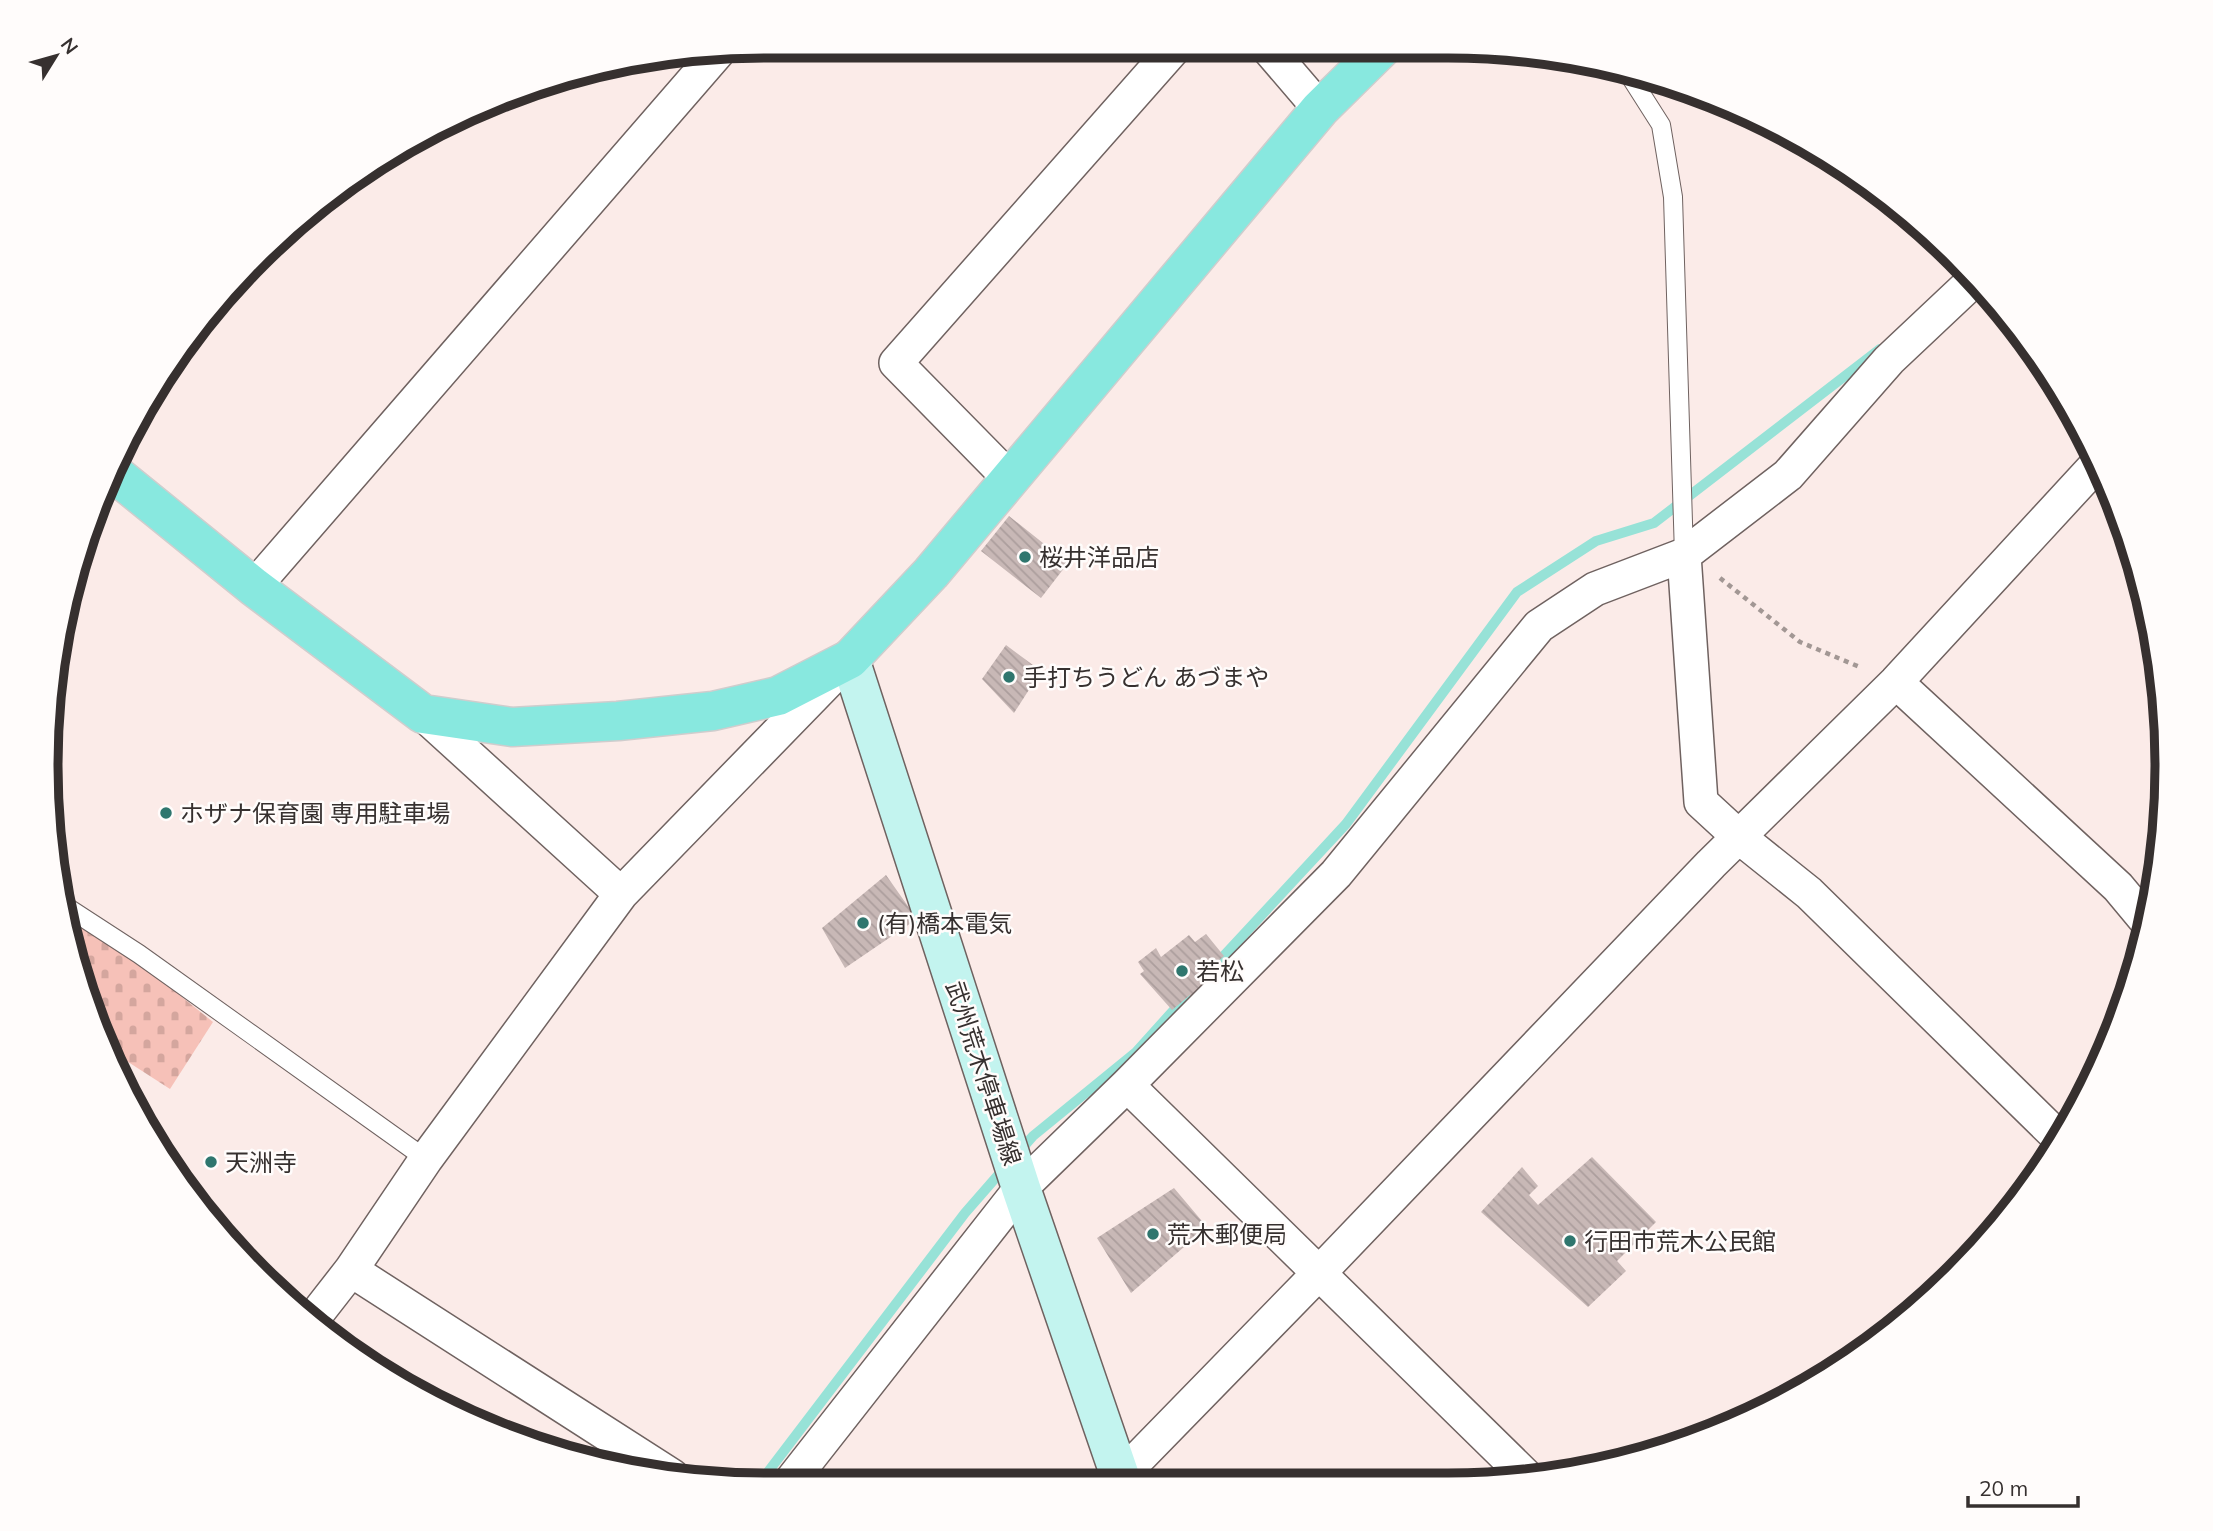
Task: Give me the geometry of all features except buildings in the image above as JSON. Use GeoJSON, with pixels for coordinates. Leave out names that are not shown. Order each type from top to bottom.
{"type":"FeatureCollection","features":[{"type":"Feature","properties":{"kind":"main road"},"geometry":{"type":"LineString","coordinates":[[120,478],[254,587],[423,714],[512,727],[618,721],[713,711],[778,696],[850,659],[931,573],[1320,109],[1372,58]]}},
{"type":"Feature","properties":{"kind":"main road","name":"武州荒木停車場線"},"geometry":{"type":"LineString","coordinates":[[850,659],[1021,1188],[1118,1473]]}},
{"type":"Feature","properties":{"kind":"street"},"geometry":{"type":"LineString","coordinates":[[1010,479],[896,363],[1164,58]]}},
{"type":"Feature","properties":{"kind":"street"},"geometry":{"type":"LineString","coordinates":[[1276,58],[1320,109]]}},
{"type":"Feature","properties":{"kind":"street"},"geometry":{"type":"LineString","coordinates":[[254,587],[711,60]]}},
{"type":"Feature","properties":{"kind":"street"},"geometry":{"type":"LineString","coordinates":[[798,1473],[1021,1188],[1336,874],[1539,626],[1595,589],[1684,555],[1787,475],[1889,360],[1968,286]]}},
{"type":"Feature","properties":{"kind":"street"},"geometry":{"type":"LineString","coordinates":[[1129,1473],[1739,837],[1896,682],[2090,471]]}},
{"type":"Feature","properties":{"kind":"street"},"geometry":{"type":"LineString","coordinates":[[1684,555],[1701,802],[1739,837],[1809,893],[2052,1132]]}},
{"type":"Feature","properties":{"kind":"street"},"geometry":{"type":"LineString","coordinates":[[318,1313],[351,1270],[426,1159],[621,894],[850,659]]}},
{"type":"Feature","properties":{"kind":"street"},"geometry":{"type":"LineString","coordinates":[[1896,682],[2118,887],[2140,913]]}},
{"type":"Feature","properties":{"kind":"street"},"geometry":{"type":"LineString","coordinates":[[423,714],[621,894]]}},
{"type":"Feature","properties":{"kind":"street"},"geometry":{"type":"LineString","coordinates":[[1127,1085],[1519,1469]]}},
{"type":"Feature","properties":{"kind":"street"},"geometry":{"type":"LineString","coordinates":[[351,1270],[653,1464]]}},
{"type":"Feature","properties":{"kind":"lane"},"geometry":{"type":"LineString","coordinates":[[1634,83],[1661,125],[1673,197],[1684,555]]}},
{"type":"Feature","properties":{"kind":"lane"},"geometry":{"type":"LineString","coordinates":[[73,911],[139,954],[426,1159]]}},
{"type":"Feature","properties":{"kind":"path"},"geometry":{"type":"LineString","coordinates":[[1684,555],[1716,575],[1800,642],[1896,682]]}},
{"type":"Feature","properties":{"kind":"green space"},"geometry":{"type":"Polygon","coordinates":[[[76,924],[136,960],[213,1022],[170,1089],[122,1058],[95,993],[76,924]]]}},
{"type":"Feature","properties":{"kind":"waterway"},"geometry":{"type":"LineString","coordinates":[[1207,974],[1346,824],[1517,592],[1596,541],[1654,523],[1880,349]]}},
{"type":"Feature","properties":{"kind":"waterway"},"geometry":{"type":"LineString","coordinates":[[1019,1152],[1033,1136],[1136,1052],[1191,991]]}},
{"type":"Feature","properties":{"kind":"waterway"},"geometry":{"type":"LineString","coordinates":[[767,1473],[965,1213],[1006,1166]]}},
{"type":"Feature","properties":{"kind":"place","name":"桜井洋品店"},"geometry":{"type":"Point","coordinates":[1025,557]}},
{"type":"Feature","properties":{"kind":"place","name":"手打ちうどん あづまや"},"geometry":{"type":"Point","coordinates":[1009,677]}},
{"type":"Feature","properties":{"kind":"place","name":"ホザナ保育園 専用駐車場"},"geometry":{"type":"Point","coordinates":[166,813]}},
{"type":"Feature","properties":{"kind":"place","name":"(有)橋本電気"},"geometry":{"type":"Point","coordinates":[863,923]}},
{"type":"Feature","properties":{"kind":"place","name":"若松"},"geometry":{"type":"Point","coordinates":[1182,971]}},
{"type":"Feature","properties":{"kind":"place","name":"天洲寺"},"geometry":{"type":"Point","coordinates":[211,1162]}},
{"type":"Feature","properties":{"kind":"place","name":"荒木郵便局"},"geometry":{"type":"Point","coordinates":[1153,1234]}},
{"type":"Feature","properties":{"kind":"place","name":"行田市荒木公民館"},"geometry":{"type":"Point","coordinates":[1570,1241]}}]}
